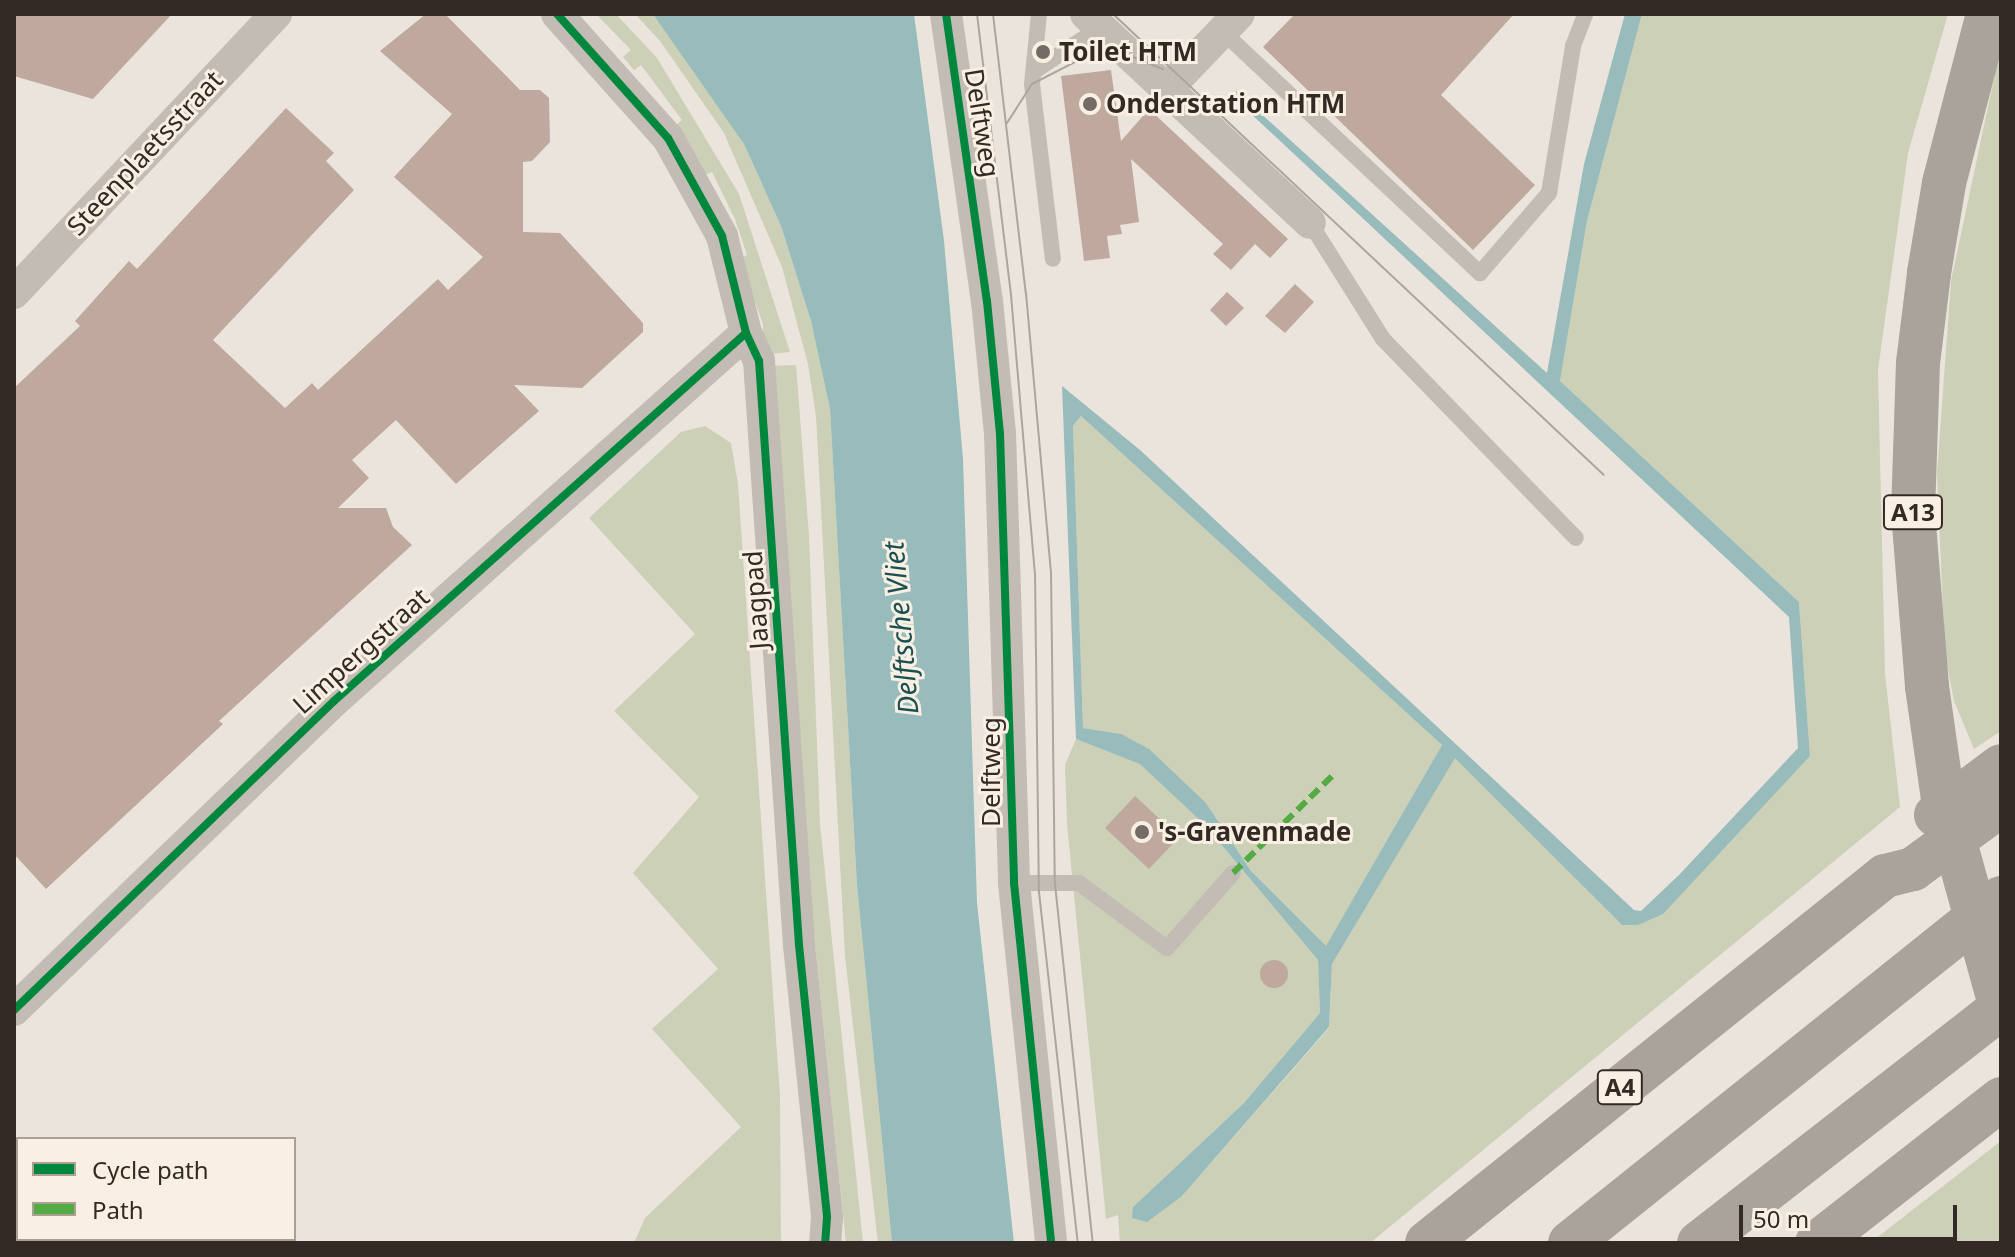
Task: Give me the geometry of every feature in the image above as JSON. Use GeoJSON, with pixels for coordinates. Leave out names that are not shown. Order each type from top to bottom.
{"type":"FeatureCollection","features":[{"type":"Feature","properties":{"kind":"highway","name":"A13"},"geometry":{"type":"LineString","coordinates":[[1988,14],[1944,183],[1929,273],[1918,363],[1913,513],[1927,686],[1943,799],[2001,1008]]}},
{"type":"Feature","properties":{"kind":"highway","name":"A4"},"geometry":{"type":"LineString","coordinates":[[1427,1243],[1999,780]]}},
{"type":"Feature","properties":{"kind":"highway"},"geometry":{"type":"LineString","coordinates":[[1570,1243],[2001,898]]}},
{"type":"Feature","properties":{"kind":"highway"},"geometry":{"type":"LineString","coordinates":[[1699,1243],[2001,1008]]}},
{"type":"Feature","properties":{"kind":"highway"},"geometry":{"type":"LineString","coordinates":[[1817,1243],[1996,1103]]}},
{"type":"Feature","properties":{"kind":"street","name":"Steenplaetsstraat"},"geometry":{"type":"LineString","coordinates":[[14,293],[276,14]]}},
{"type":"Feature","properties":{"kind":"street","name":"Jaagpad"},"geometry":{"type":"LineString","coordinates":[[557,14],[668,138],[722,236],[746,333],[759,361],[799,945],[827,1217],[825,1243]]}},
{"type":"Feature","properties":{"kind":"street","name":"Delftweg"},"geometry":{"type":"LineString","coordinates":[[946,14],[987,301],[1000,433],[1010,629],[1014,883],[1051,1243]]}},
{"type":"Feature","properties":{"kind":"street"},"geometry":{"type":"LineString","coordinates":[[1093,21],[1310,223]]}},
{"type":"Feature","properties":{"kind":"street"},"geometry":{"type":"LineString","coordinates":[[1166,90],[1230,23]]}},
{"type":"Feature","properties":{"kind":"street","name":"Limpergstraat"},"geometry":{"type":"LineString","coordinates":[[14,1010],[334,701],[746,333]]}},
{"type":"Feature","properties":{"kind":"lane","name":"Delftweg"},"geometry":{"type":"LineString","coordinates":[[1039,14],[1035,119],[1053,259]]}},
{"type":"Feature","properties":{"kind":"lane"},"geometry":{"type":"LineString","coordinates":[[1230,23],[1480,273],[1549,193],[1573,46],[1585,14]]}},
{"type":"Feature","properties":{"kind":"lane"},"geometry":{"type":"LineString","coordinates":[[1036,70],[1093,21]]}},
{"type":"Feature","properties":{"kind":"lane"},"geometry":{"type":"LineString","coordinates":[[1310,223],[1383,339],[1576,538]]}},
{"type":"Feature","properties":{"kind":"lane"},"geometry":{"type":"LineString","coordinates":[[1014,883],[1079,883],[1167,948],[1233,873]]}},
{"type":"Feature","properties":{"kind":"green space"},"geometry":{"type":"Polygon","coordinates":[[[596,14],[616,14],[657,58],[739,194],[790,352],[763,355],[763,324],[739,259],[747,255],[735,219],[712,172],[705,175],[676,125],[682,120],[641,65],[634,70],[623,57],[631,50],[596,14]]]}},
{"type":"Feature","properties":{"kind":"green space"},"geometry":{"type":"Polygon","coordinates":[[[635,14],[653,14],[671,35],[744,144],[781,226],[811,321],[830,409],[857,885],[892,1243],[878,1243],[845,956],[816,416],[808,364],[782,267],[724,133],[660,41],[635,14]]]}},
{"type":"Feature","properties":{"kind":"green space"},"geometry":{"type":"Polygon","coordinates":[[[1642,14],[1948,14],[1908,153],[1878,370],[1885,674],[1900,807],[1370,1243],[1120,1243],[1118,1215],[1106,1219],[1067,824],[1065,765],[1076,739],[1140,763],[1204,824],[1318,960],[1320,1013],[1244,1103],[1133,1207],[1182,1196],[1329,1028],[1332,964],[1455,757],[1622,925],[1663,913],[1810,756],[1799,602],[1560,381],[1587,221],[1642,14]]]}},
{"type":"Feature","properties":{"kind":"green space"},"geometry":{"type":"Polygon","coordinates":[[[2001,46],[2001,731],[1974,749],[1954,701],[1945,654],[1937,474],[1951,281],[2001,46]]]}},
{"type":"Feature","properties":{"kind":"green space"},"geometry":{"type":"Polygon","coordinates":[[[796,365],[809,536],[820,824],[863,1243],[846,1243],[794,742],[769,366],[796,365]]]}},
{"type":"Feature","properties":{"kind":"green space"},"geometry":{"type":"Polygon","coordinates":[[[1081,416],[1442,745],[1326,947],[1251,871],[1206,803],[1121,734],[1083,728],[1073,426],[1081,416]]]}},
{"type":"Feature","properties":{"kind":"green space"},"geometry":{"type":"Polygon","coordinates":[[[705,426],[731,443],[738,484],[780,1096],[781,1243],[634,1243],[645,1218],[741,1127],[652,1029],[718,969],[633,873],[699,797],[614,711],[695,634],[589,518],[681,432],[705,426]]]}},
{"type":"Feature","properties":{"kind":"green space"},"geometry":{"type":"Polygon","coordinates":[[[2001,1141],[2001,1243],[1870,1243],[2001,1141]]]}},
{"type":"Feature","properties":{"kind":"water","name":"Delftsche Vliet"},"geometry":{"type":"Polygon","coordinates":[[[653,14],[914,14],[944,241],[963,459],[977,903],[1014,1243],[892,1243],[857,885],[830,409],[811,321],[781,226],[744,144],[653,14]]]}},
{"type":"Feature","properties":{"kind":"water"},"geometry":{"type":"Polygon","coordinates":[[[1625,14],[1642,14],[1587,221],[1560,381],[1799,602],[1810,756],[1663,914],[1638,925],[1622,925],[1455,758],[1332,964],[1329,1027],[1182,1196],[1147,1222],[1132,1218],[1133,1207],[1244,1103],[1320,1013],[1318,960],[1204,824],[1140,764],[1076,739],[1062,386],[1140,450],[1634,910],[1641,911],[1679,875],[1798,748],[1789,617],[1232,96],[1236,91],[1547,373],[1584,164],[1625,14]],[[1081,416],[1073,426],[1083,728],[1121,734],[1149,749],[1206,803],[1251,871],[1326,946],[1442,745],[1081,416]]]}},
{"type":"Feature","properties":{"kind":"building"},"geometry":{"type":"Polygon","coordinates":[[[14,14],[172,14],[93,99],[14,76],[14,14]]]}},
{"type":"Feature","properties":{"kind":"building"},"geometry":{"type":"Polygon","coordinates":[[[426,14],[445,14],[520,90],[540,90],[549,98],[550,142],[532,161],[523,162],[523,232],[560,233],[643,323],[643,332],[582,388],[514,385],[539,411],[456,484],[396,420],[352,460],[369,478],[338,508],[386,508],[393,527],[412,545],[219,721],[223,724],[46,889],[14,854],[14,388],[80,326],[75,321],[129,261],[137,269],[286,108],[334,153],[326,161],[354,190],[213,340],[285,408],[312,383],[318,390],[438,279],[448,290],[483,257],[394,177],[452,114],[380,51],[426,14]]]}},
{"type":"Feature","properties":{"kind":"building"},"geometry":{"type":"Polygon","coordinates":[[[1295,14],[1514,14],[1441,95],[1535,185],[1473,250],[1263,47],[1295,14]]]}},
{"type":"Feature","properties":{"kind":"building"},"geometry":{"type":"Polygon","coordinates":[[[1111,70],[1121,141],[1149,109],[1288,239],[1270,258],[1255,244],[1231,270],[1213,254],[1223,244],[1131,159],[1139,222],[1120,225],[1122,234],[1107,236],[1110,258],[1084,261],[1061,76],[1111,70]]]}},
{"type":"Feature","properties":{"kind":"building"},"geometry":{"type":"Polygon","coordinates":[[[1295,284],[1314,302],[1285,333],[1265,316],[1295,284]]]}},
{"type":"Feature","properties":{"kind":"building"},"geometry":{"type":"Polygon","coordinates":[[[1227,292],[1244,308],[1226,326],[1210,310],[1227,292]]]}},
{"type":"Feature","properties":{"kind":"building","name":"'s-Gravenmade"},"geometry":{"type":"Polygon","coordinates":[[[1135,796],[1179,837],[1149,869],[1105,828],[1135,796]]]}},
{"type":"Feature","properties":{"kind":"building"},"geometry":{"type":"Polygon","coordinates":[[[1274,960],[1284,964],[1288,974],[1284,984],[1274,988],[1264,984],[1260,974],[1264,964],[1274,960]]]}},
{"type":"Feature","properties":{"kind":"tram line"},"geometry":{"type":"LineString","coordinates":[[977,14],[1011,295],[1035,573],[1039,892],[1078,1243]]}},
{"type":"Feature","properties":{"kind":"tram line"},"geometry":{"type":"LineString","coordinates":[[993,14],[1026,293],[1051,572],[1055,884],[1093,1243]]}},
{"type":"Feature","properties":{"kind":"tram line"},"geometry":{"type":"LineString","coordinates":[[1113,14],[1604,475]]}},
{"type":"Feature","properties":{"kind":"tram line"},"geometry":{"type":"LineString","coordinates":[[1007,123],[1032,84],[1085,57],[1128,55],[1163,69]]}},
{"type":"Feature","properties":{"kind":"marked path"},"geometry":{"type":"LineString","coordinates":[[1233,873],[1334,774]]}},
{"type":"Feature","properties":{"kind":"cycle path"},"geometry":{"type":"LineString","coordinates":[[557,14],[668,138],[722,236],[746,333],[759,361],[799,945],[827,1217],[825,1243]]}},
{"type":"Feature","properties":{"kind":"cycle path"},"geometry":{"type":"LineString","coordinates":[[946,14],[987,301],[1000,433],[1014,883],[1051,1243]]}},
{"type":"Feature","properties":{"kind":"cycle path"},"geometry":{"type":"LineString","coordinates":[[14,1010],[334,701],[746,333]]}},
{"type":"Feature","properties":{"kind":"place","name":"Toilet HTM"},"geometry":{"type":"Point","coordinates":[1043,52]}},
{"type":"Feature","properties":{"kind":"place","name":"Onderstation HTM"},"geometry":{"type":"Point","coordinates":[1090,104]}},
{"type":"Feature","properties":{"kind":"place","name":"'s-Gravenmade"},"geometry":{"type":"Point","coordinates":[1142,832]}}]}
